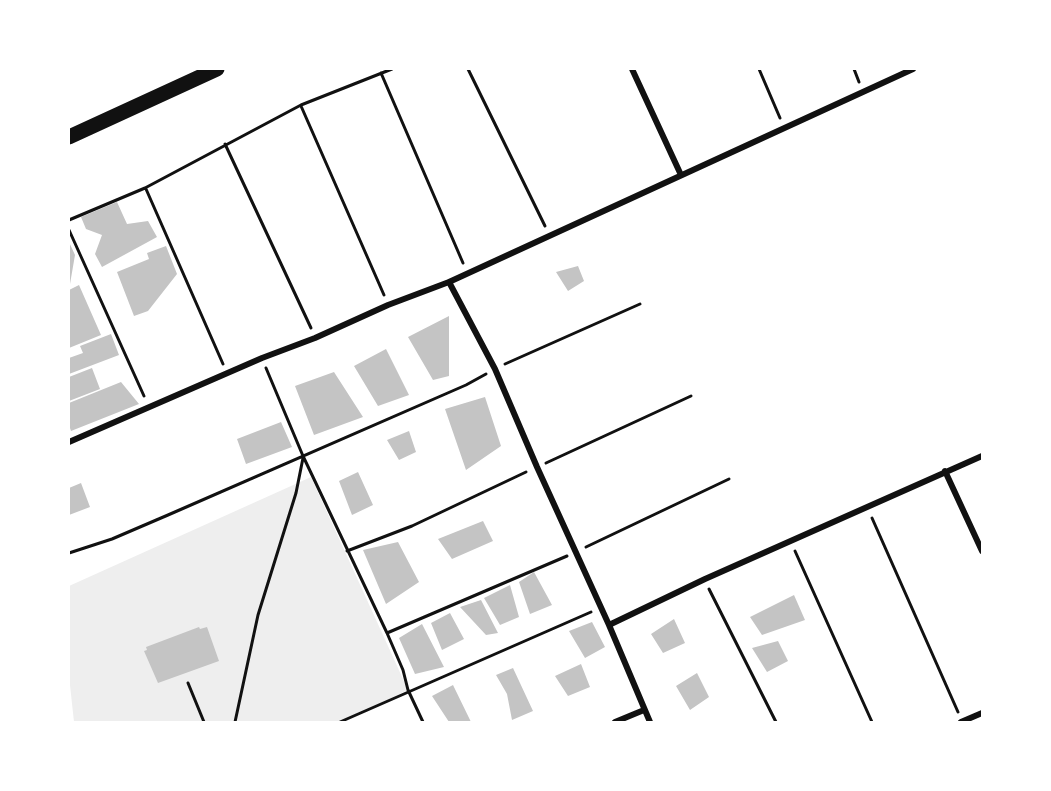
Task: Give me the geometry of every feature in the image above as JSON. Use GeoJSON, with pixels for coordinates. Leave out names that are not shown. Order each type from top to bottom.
{"type":"FeatureCollection","features":[{"type":"Feature","properties":{"kind":"main road"},"geometry":{"type":"LineString","coordinates":[[69,137],[217,69]]}},
{"type":"Feature","properties":{"kind":"street"},"geometry":{"type":"LineString","coordinates":[[632,69],[681,176]]}},
{"type":"Feature","properties":{"kind":"street"},"geometry":{"type":"LineString","coordinates":[[69,442],[262,358],[449,282],[913,69]]}},
{"type":"Feature","properties":{"kind":"street"},"geometry":{"type":"LineString","coordinates":[[449,282],[495,369],[650,722]]}},
{"type":"Feature","properties":{"kind":"street"},"geometry":{"type":"LineString","coordinates":[[609,625],[705,579],[982,456]]}},
{"type":"Feature","properties":{"kind":"street"},"geometry":{"type":"LineString","coordinates":[[945,471],[982,551]]}},
{"type":"Feature","properties":{"kind":"street"},"geometry":{"type":"LineString","coordinates":[[615,722],[644,710]]}},
{"type":"Feature","properties":{"kind":"street"},"geometry":{"type":"LineString","coordinates":[[962,722],[982,713]]}},
{"type":"Feature","properties":{"kind":"path"},"geometry":{"type":"LineString","coordinates":[[69,220],[146,188],[301,105],[392,69]]}},
{"type":"Feature","properties":{"kind":"path"},"geometry":{"type":"LineString","coordinates":[[468,69],[549,236]]}},
{"type":"Feature","properties":{"kind":"path"},"geometry":{"type":"LineString","coordinates":[[759,69],[784,128]]}},
{"type":"Feature","properties":{"kind":"path"},"geometry":{"type":"LineString","coordinates":[[381,73],[468,273]]}},
{"type":"Feature","properties":{"kind":"path"},"geometry":{"type":"LineString","coordinates":[[301,105],[388,305]]}},
{"type":"Feature","properties":{"kind":"path"},"geometry":{"type":"LineString","coordinates":[[225,144],[315,338]]}},
{"type":"Feature","properties":{"kind":"path"},"geometry":{"type":"LineString","coordinates":[[146,188],[228,374]]}},
{"type":"Feature","properties":{"kind":"path"},"geometry":{"type":"LineString","coordinates":[[69,230],[149,409]]}},
{"type":"Feature","properties":{"kind":"path"},"geometry":{"type":"LineString","coordinates":[[69,553],[112,539],[466,385],[495,369],[640,303]]}},
{"type":"Feature","properties":{"kind":"path"},"geometry":{"type":"LineString","coordinates":[[262,358],[303,456],[387,633],[403,670],[408,690],[423,722]]}},
{"type":"Feature","properties":{"kind":"path"},"geometry":{"type":"LineString","coordinates":[[347,551],[412,526],[691,396]]}},
{"type":"Feature","properties":{"kind":"path"},"geometry":{"type":"LineString","coordinates":[[235,722],[258,615],[296,493],[303,456]]}},
{"type":"Feature","properties":{"kind":"path"},"geometry":{"type":"LineString","coordinates":[[387,633],[575,552],[729,479]]}},
{"type":"Feature","properties":{"kind":"path"},"geometry":{"type":"LineString","coordinates":[[867,508],[962,722]]}},
{"type":"Feature","properties":{"kind":"path"},"geometry":{"type":"LineString","coordinates":[[791,542],[872,722]]}},
{"type":"Feature","properties":{"kind":"path"},"geometry":{"type":"LineString","coordinates":[[705,579],[776,722]]}},
{"type":"Feature","properties":{"kind":"path"},"geometry":{"type":"LineString","coordinates":[[340,722],[408,690],[601,608]]}},
{"type":"Feature","properties":{"kind":"path"},"geometry":{"type":"LineString","coordinates":[[188,683],[204,722]]}},
{"type":"Feature","properties":{"kind":"shaded area"},"geometry":{"type":"Polygon","coordinates":[[[311,477],[408,690],[340,722],[74,722],[69,676],[69,586],[311,477]]]}},
{"type":"Feature","properties":{"kind":"building"},"geometry":{"type":"Polygon","coordinates":[[[117,202],[127,224],[148,221],[157,237],[102,267],[95,254],[102,235],[86,229],[81,217],[117,202]]]}},
{"type":"Feature","properties":{"kind":"building"},"geometry":{"type":"Polygon","coordinates":[[[69,242],[75,255],[70,284],[69,284],[69,242]]]}},
{"type":"Feature","properties":{"kind":"building"},"geometry":{"type":"Polygon","coordinates":[[[166,246],[177,274],[148,311],[134,316],[117,272],[149,259],[147,253],[166,246]]]}},
{"type":"Feature","properties":{"kind":"building"},"geometry":{"type":"Polygon","coordinates":[[[578,266],[584,281],[568,291],[556,272],[578,266]]]}},
{"type":"Feature","properties":{"kind":"building"},"geometry":{"type":"Polygon","coordinates":[[[79,285],[101,335],[69,348],[69,290],[79,285]]]}},
{"type":"Feature","properties":{"kind":"building"},"geometry":{"type":"Polygon","coordinates":[[[449,316],[449,376],[433,380],[408,337],[449,316]]]}},
{"type":"Feature","properties":{"kind":"building"},"geometry":{"type":"Polygon","coordinates":[[[111,334],[119,355],[69,374],[69,358],[83,353],[80,346],[111,334]]]}},
{"type":"Feature","properties":{"kind":"building"},"geometry":{"type":"Polygon","coordinates":[[[386,349],[409,395],[378,406],[354,366],[386,349]]]}},
{"type":"Feature","properties":{"kind":"building"},"geometry":{"type":"Polygon","coordinates":[[[92,368],[100,389],[69,401],[69,377],[92,368]]]}},
{"type":"Feature","properties":{"kind":"building"},"geometry":{"type":"Polygon","coordinates":[[[334,372],[363,417],[314,435],[295,386],[334,372]]]}},
{"type":"Feature","properties":{"kind":"building"},"geometry":{"type":"Polygon","coordinates":[[[121,382],[139,404],[71,431],[69,403],[121,382]]]}},
{"type":"Feature","properties":{"kind":"building"},"geometry":{"type":"Polygon","coordinates":[[[485,397],[501,446],[466,470],[445,409],[485,397]]]}},
{"type":"Feature","properties":{"kind":"building"},"geometry":{"type":"Polygon","coordinates":[[[281,422],[292,447],[246,464],[237,439],[281,422]]]}},
{"type":"Feature","properties":{"kind":"building"},"geometry":{"type":"Polygon","coordinates":[[[409,431],[416,452],[399,460],[387,440],[409,431]]]}},
{"type":"Feature","properties":{"kind":"building"},"geometry":{"type":"Polygon","coordinates":[[[358,472],[373,505],[352,515],[339,481],[358,472]]]}},
{"type":"Feature","properties":{"kind":"building"},"geometry":{"type":"Polygon","coordinates":[[[81,483],[90,507],[69,515],[69,488],[81,483]]]}},
{"type":"Feature","properties":{"kind":"building"},"geometry":{"type":"Polygon","coordinates":[[[483,521],[493,541],[452,559],[438,539],[483,521]]]}},
{"type":"Feature","properties":{"kind":"building"},"geometry":{"type":"Polygon","coordinates":[[[398,542],[419,582],[386,604],[363,550],[398,542]]]}},
{"type":"Feature","properties":{"kind":"building"},"geometry":{"type":"Polygon","coordinates":[[[534,572],[552,605],[530,614],[519,582],[534,572]]]}},
{"type":"Feature","properties":{"kind":"building"},"geometry":{"type":"Polygon","coordinates":[[[510,585],[519,617],[500,625],[484,598],[510,585]]]}},
{"type":"Feature","properties":{"kind":"building"},"geometry":{"type":"Polygon","coordinates":[[[794,595],[805,620],[762,635],[750,617],[794,595]]]}},
{"type":"Feature","properties":{"kind":"building"},"geometry":{"type":"Polygon","coordinates":[[[481,600],[498,633],[486,635],[460,607],[481,600]]]}},
{"type":"Feature","properties":{"kind":"building"},"geometry":{"type":"Polygon","coordinates":[[[450,613],[464,639],[442,650],[431,623],[450,613]]]}},
{"type":"Feature","properties":{"kind":"building"},"geometry":{"type":"Polygon","coordinates":[[[674,619],[685,643],[663,653],[651,634],[674,619]]]}},
{"type":"Feature","properties":{"kind":"building"},"geometry":{"type":"Polygon","coordinates":[[[592,622],[605,647],[585,658],[569,631],[592,622]]]}},
{"type":"Feature","properties":{"kind":"building"},"geometry":{"type":"Polygon","coordinates":[[[422,624],[444,667],[415,674],[399,638],[422,624]]]}},
{"type":"Feature","properties":{"kind":"building"},"geometry":{"type":"Polygon","coordinates":[[[199,627],[200,629],[207,627],[219,661],[158,683],[144,651],[147,650],[146,647],[199,627]]]}},
{"type":"Feature","properties":{"kind":"building"},"geometry":{"type":"Polygon","coordinates":[[[778,641],[788,661],[767,672],[752,648],[778,641]]]}},
{"type":"Feature","properties":{"kind":"building"},"geometry":{"type":"Polygon","coordinates":[[[581,664],[590,687],[568,696],[555,676],[581,664]]]}},
{"type":"Feature","properties":{"kind":"building"},"geometry":{"type":"Polygon","coordinates":[[[513,668],[533,711],[512,720],[507,694],[496,675],[513,668]]]}},
{"type":"Feature","properties":{"kind":"building"},"geometry":{"type":"Polygon","coordinates":[[[697,673],[709,697],[690,710],[676,686],[697,673]]]}},
{"type":"Feature","properties":{"kind":"building"},"geometry":{"type":"Polygon","coordinates":[[[453,685],[471,722],[449,722],[432,696],[453,685]]]}}]}
